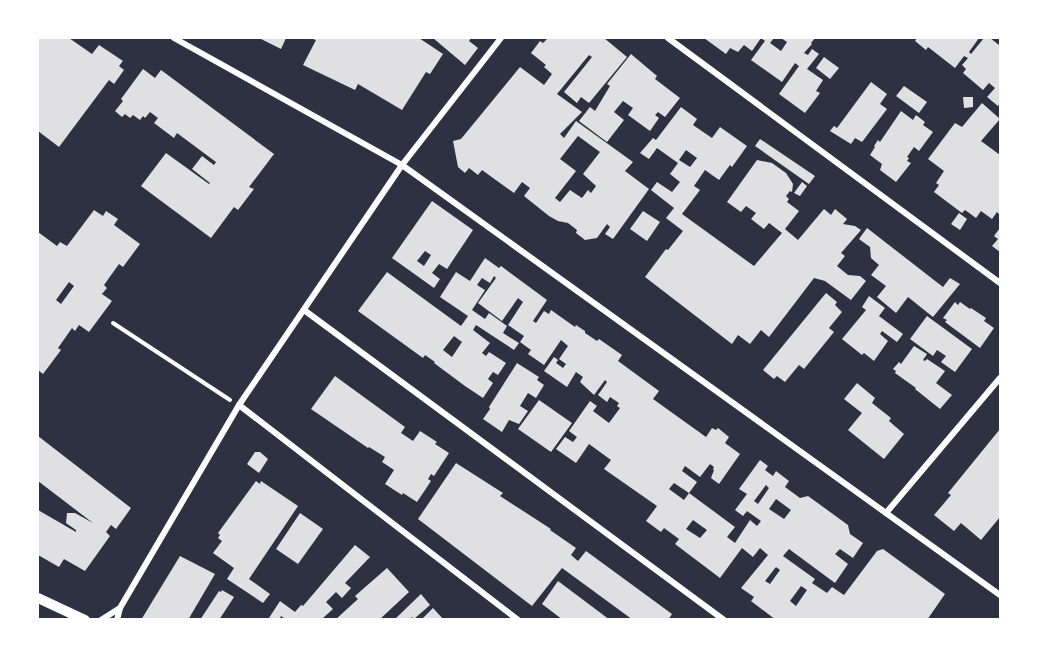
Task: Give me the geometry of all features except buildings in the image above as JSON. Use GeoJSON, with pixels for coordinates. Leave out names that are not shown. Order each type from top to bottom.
{"type":"FeatureCollection","features":[{"type":"Feature","properties":{"kind":"street"},"geometry":{"type":"LineString","coordinates":[[174,38],[402,165],[1000,595]]}},
{"type":"Feature","properties":{"kind":"street"},"geometry":{"type":"LineString","coordinates":[[117,620],[120,608],[239,405],[402,165],[501,38]]}},
{"type":"Feature","properties":{"kind":"street"},"geometry":{"type":"LineString","coordinates":[[668,38],[1000,283]]}},
{"type":"Feature","properties":{"kind":"street"},"geometry":{"type":"LineString","coordinates":[[304,310],[724,620]]}},
{"type":"Feature","properties":{"kind":"street"},"geometry":{"type":"LineString","coordinates":[[886,513],[1000,378]]}},
{"type":"Feature","properties":{"kind":"street"},"geometry":{"type":"LineString","coordinates":[[239,405],[518,620]]}},
{"type":"Feature","properties":{"kind":"street"},"geometry":{"type":"LineString","coordinates":[[38,598],[84,620]]}},
{"type":"Feature","properties":{"kind":"street"},"geometry":{"type":"LineString","coordinates":[[101,620],[120,608]]}},
{"type":"Feature","properties":{"kind":"path"},"geometry":{"type":"LineString","coordinates":[[112,323],[214,390]]}}]}
